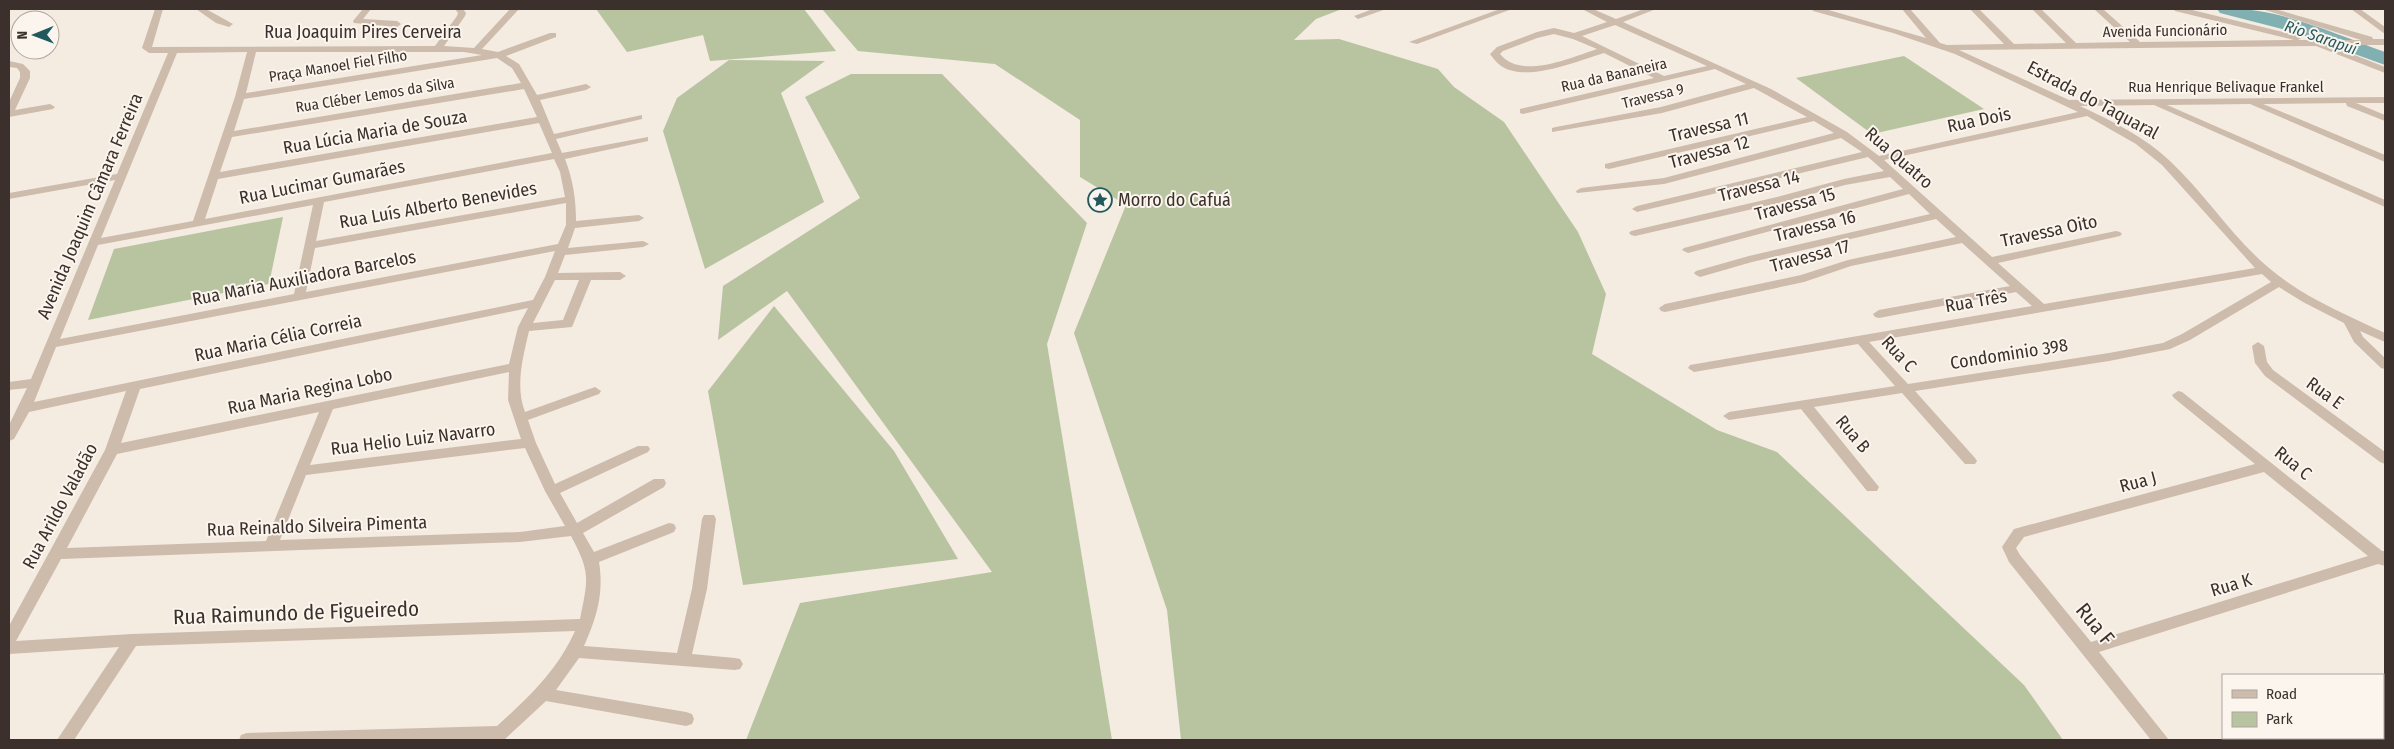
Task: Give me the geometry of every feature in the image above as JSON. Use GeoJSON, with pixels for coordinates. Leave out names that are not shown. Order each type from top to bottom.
{"type":"FeatureCollection","features":[{"type":"Feature","properties":{"kind":"street"},"geometry":{"type":"LineString","coordinates":[[159,9],[147,48],[149,50],[174,50]]}},
{"type":"Feature","properties":{"kind":"street"},"geometry":{"type":"LineString","coordinates":[[200,9],[219,21],[229,24]]}},
{"type":"Feature","properties":{"kind":"street"},"geometry":{"type":"LineString","coordinates":[[367,9],[358,21],[397,24]]}},
{"type":"Feature","properties":{"kind":"street"},"geometry":{"type":"LineString","coordinates":[[438,48],[461,16],[462,13],[459,9]]}},
{"type":"Feature","properties":{"kind":"street"},"geometry":{"type":"LineString","coordinates":[[476,51],[498,25],[515,9]]}},
{"type":"Feature","properties":{"kind":"street"},"geometry":{"type":"LineString","coordinates":[[1358,16],[1382,9]]}},
{"type":"Feature","properties":{"kind":"street"},"geometry":{"type":"LineString","coordinates":[[1414,42],[1508,9]]}},
{"type":"Feature","properties":{"kind":"street","name":"Rua Quatro"},"geometry":{"type":"LineString","coordinates":[[1586,9],[1755,85],[1843,134],[1873,156],[2041,308]]}},
{"type":"Feature","properties":{"kind":"street"},"geometry":{"type":"LineString","coordinates":[[1574,36],[1652,9]]}},
{"type":"Feature","properties":{"kind":"street","name":"Estrada do Taquaral"},"geometry":{"type":"LineString","coordinates":[[1816,9],[1940,46],[2068,103],[2139,142],[2174,170],[2230,237],[2279,282],[2385,338]]}},
{"type":"Feature","properties":{"kind":"street"},"geometry":{"type":"LineString","coordinates":[[1853,9],[1864,23]]}},
{"type":"Feature","properties":{"kind":"street"},"geometry":{"type":"LineString","coordinates":[[1906,9],[1940,46]]}},
{"type":"Feature","properties":{"kind":"street"},"geometry":{"type":"LineString","coordinates":[[1974,9],[2010,45]]}},
{"type":"Feature","properties":{"kind":"street"},"geometry":{"type":"LineString","coordinates":[[2036,9],[2073,45]]}},
{"type":"Feature","properties":{"kind":"street"},"geometry":{"type":"LineString","coordinates":[[2098,9],[2138,44]]}},
{"type":"Feature","properties":{"kind":"street"},"geometry":{"type":"LineString","coordinates":[[2178,9],[2313,43],[2385,70]]}},
{"type":"Feature","properties":{"kind":"street"},"geometry":{"type":"LineString","coordinates":[[2266,9],[2384,43]]}},
{"type":"Feature","properties":{"kind":"street"},"geometry":{"type":"LineString","coordinates":[[2355,9],[2385,31]]}},
{"type":"Feature","properties":{"kind":"street"},"geometry":{"type":"LineString","coordinates":[[1604,50],[1526,70],[1513,68],[1496,56],[1500,50],[1556,31],[1574,36],[1604,50],[1663,79]]}},
{"type":"Feature","properties":{"kind":"street","name":"Praça Manoel Fiel Filho"},"geometry":{"type":"LineString","coordinates":[[240,97],[500,55],[553,35]]}},
{"type":"Feature","properties":{"kind":"street","name":"Avenida Funcionário"},"geometry":{"type":"LineString","coordinates":[[1940,46],[2384,43]]}},
{"type":"Feature","properties":{"kind":"street","name":"Rua Joaquim Pires Cerveira"},"geometry":{"type":"LineString","coordinates":[[174,50],[438,48],[500,55]]}},
{"type":"Feature","properties":{"kind":"street"},"geometry":{"type":"LineString","coordinates":[[198,223],[240,97],[252,49]]}},
{"type":"Feature","properties":{"kind":"street","name":"Avenida Joaquim Câmara Ferreira"},"geometry":{"type":"LineString","coordinates":[[9,436],[25,408],[174,50]]}},
{"type":"Feature","properties":{"kind":"street"},"geometry":{"type":"LineString","coordinates":[[247,740],[497,737],[543,694],[574,651],[586,624],[595,583],[591,559],[552,491],[529,443],[514,400],[514,367],[518,348],[524,327],[551,277],[571,225],[571,199],[552,137],[528,85],[516,66],[500,55]]}},
{"type":"Feature","properties":{"kind":"street"},"geometry":{"type":"LineString","coordinates":[[9,64],[20,66],[25,71],[25,78],[9,113]]}},
{"type":"Feature","properties":{"kind":"street","name":"Rua da Bananeira"},"geometry":{"type":"LineString","coordinates":[[1523,112],[1713,67]]}},
{"type":"Feature","properties":{"kind":"street","name":"Rua Cléber Lemos da Silva"},"geometry":{"type":"LineString","coordinates":[[226,135],[528,85]]}},
{"type":"Feature","properties":{"kind":"street","name":"Travessa 9"},"geometry":{"type":"LineString","coordinates":[[1556,130],[1653,112],[1755,85]]}},
{"type":"Feature","properties":{"kind":"street"},"geometry":{"type":"LineString","coordinates":[[534,98],[586,86]]}},
{"type":"Feature","properties":{"kind":"street","name":"Rua Henrique Belivaque Frankel"},"geometry":{"type":"LineString","coordinates":[[2068,103],[2385,100]]}},
{"type":"Feature","properties":{"kind":"street"},"geometry":{"type":"LineString","coordinates":[[2344,101],[2385,118]]}},
{"type":"Feature","properties":{"kind":"street"},"geometry":{"type":"LineString","coordinates":[[2250,102],[2385,159]]}},
{"type":"Feature","properties":{"kind":"street"},"geometry":{"type":"LineString","coordinates":[[2154,103],[2385,204]]}},
{"type":"Feature","properties":{"kind":"street"},"geometry":{"type":"LineString","coordinates":[[9,113],[50,107]]}},
{"type":"Feature","properties":{"kind":"street","name":"Rua Dois"},"geometry":{"type":"LineString","coordinates":[[1637,209],[1873,156],[2088,113]]}},
{"type":"Feature","properties":{"kind":"street"},"geometry":{"type":"LineString","coordinates":[[552,137],[639,117]]}},
{"type":"Feature","properties":{"kind":"street","name":"Travessa 11"},"geometry":{"type":"LineString","coordinates":[[1609,166],[1815,118]]}},
{"type":"Feature","properties":{"kind":"street","name":"Rua Lúcia Maria de Souza"},"geometry":{"type":"LineString","coordinates":[[212,178],[544,119]]}},
{"type":"Feature","properties":{"kind":"street","name":"Travessa 12"},"geometry":{"type":"LineString","coordinates":[[1581,191],[1664,181],[1843,134]]}},
{"type":"Feature","properties":{"kind":"street","name":"Rua Lucimar Gumarães"},"geometry":{"type":"LineString","coordinates":[[93,243],[644,139]]}},
{"type":"Feature","properties":{"kind":"street","name":"Travessa 14"},"geometry":{"type":"LineString","coordinates":[[1634,233],[1770,202],[1844,182],[1892,174]]}},
{"type":"Feature","properties":{"kind":"street"},"geometry":{"type":"LineString","coordinates":[[9,196],[121,176]]}},
{"type":"Feature","properties":{"kind":"street","name":"Travessa 15"},"geometry":{"type":"LineString","coordinates":[[1688,250],[1911,190]]}},
{"type":"Feature","properties":{"kind":"street","name":"Rua Luís Alberto Benevides"},"geometry":{"type":"LineString","coordinates":[[311,245],[571,199]]}},
{"type":"Feature","properties":{"kind":"street"},"geometry":{"type":"LineString","coordinates":[[299,297],[311,245],[318,201]]}},
{"type":"Feature","properties":{"kind":"street","name":"Travessa 16"},"geometry":{"type":"LineString","coordinates":[[1700,273],[1938,215]]}},
{"type":"Feature","properties":{"kind":"street"},"geometry":{"type":"LineString","coordinates":[[571,225],[638,218]]}},
{"type":"Feature","properties":{"kind":"street","name":"Travessa Oito"},"geometry":{"type":"LineString","coordinates":[[1989,261],[2116,234]]}},
{"type":"Feature","properties":{"kind":"street","name":"Travessa 17"},"geometry":{"type":"LineString","coordinates":[[1665,308],[1804,278],[1848,263],[1964,239]]}},
{"type":"Feature","properties":{"kind":"street","name":"Rua Maria Auxiliadora Barcelos"},"geometry":{"type":"LineString","coordinates":[[52,344],[562,249],[643,244]]}},
{"type":"Feature","properties":{"kind":"street","name":"Rua Três"},"geometry":{"type":"LineString","coordinates":[[1694,368],[2264,270]]}},
{"type":"Feature","properties":{"kind":"street"},"geometry":{"type":"LineString","coordinates":[[551,277],[586,278],[620,276]]}},
{"type":"Feature","properties":{"kind":"street"},"geometry":{"type":"LineString","coordinates":[[524,327],[568,324],[586,278]]}},
{"type":"Feature","properties":{"kind":"street","name":"Condominio 398"},"geometry":{"type":"LineString","coordinates":[[1729,416],[1804,406],[2166,346],[2186,337],[2279,282]]}},
{"type":"Feature","properties":{"kind":"street"},"geometry":{"type":"LineString","coordinates":[[1879,314],[2019,288]]}},
{"type":"Feature","properties":{"kind":"street","name":"Rua Maria Célia Correia"},"geometry":{"type":"LineString","coordinates":[[25,408],[537,303]]}},
{"type":"Feature","properties":{"kind":"street"},"geometry":{"type":"LineString","coordinates":[[2348,320],[2358,339],[2385,365]]}},
{"type":"Feature","properties":{"kind":"street","name":"Rua C"},"geometry":{"type":"LineString","coordinates":[[1860,339],[1970,461]]}},
{"type":"Feature","properties":{"kind":"street","name":"Rua E"},"geometry":{"type":"LineString","coordinates":[[2258,346],[2261,363],[2269,373],[2385,458]]}},
{"type":"Feature","properties":{"kind":"street","name":"Rua Maria Regina Lobo"},"geometry":{"type":"LineString","coordinates":[[112,450],[514,367]]}},
{"type":"Feature","properties":{"kind":"street"},"geometry":{"type":"LineString","coordinates":[[9,386],[36,382]]}},
{"type":"Feature","properties":{"kind":"street","name":"Rua Arildo Valadão"},"geometry":{"type":"LineString","coordinates":[[9,640],[58,554],[112,450],[135,385]]}},
{"type":"Feature","properties":{"kind":"street"},"geometry":{"type":"LineString","coordinates":[[521,418],[595,391]]}},
{"type":"Feature","properties":{"kind":"street","name":"Rua C"},"geometry":{"type":"LineString","coordinates":[[2178,395],[2384,558]]}},
{"type":"Feature","properties":{"kind":"street"},"geometry":{"type":"LineString","coordinates":[[271,545],[328,405]]}},
{"type":"Feature","properties":{"kind":"street","name":"Rua B"},"geometry":{"type":"LineString","coordinates":[[1804,406],[1872,487]]}},
{"type":"Feature","properties":{"kind":"street","name":"Rua Helio Luiz Navarro"},"geometry":{"type":"LineString","coordinates":[[301,471],[529,443]]}},
{"type":"Feature","properties":{"kind":"street"},"geometry":{"type":"LineString","coordinates":[[552,491],[643,449]]}},
{"type":"Feature","properties":{"kind":"street","name":"Rua J"},"geometry":{"type":"LineString","coordinates":[[2019,533],[2267,466]]}},
{"type":"Feature","properties":{"kind":"street"},"geometry":{"type":"LineString","coordinates":[[576,530],[659,483]]}},
{"type":"Feature","properties":{"kind":"street"},"geometry":{"type":"LineString","coordinates":[[683,658],[698,605],[706,562],[709,519]]}},
{"type":"Feature","properties":{"kind":"street"},"geometry":{"type":"LineString","coordinates":[[591,559],[669,528]]}},
{"type":"Feature","properties":{"kind":"street","name":"Rua Reinaldo Silveira Pimenta"},"geometry":{"type":"LineString","coordinates":[[58,554],[271,545],[463,540],[520,537],[576,530]]}},
{"type":"Feature","properties":{"kind":"street","name":"Rua F"},"geometry":{"type":"LineString","coordinates":[[2019,533],[2009,547],[2014,558],[2161,740]]}},
{"type":"Feature","properties":{"kind":"street","name":"Rua K"},"geometry":{"type":"LineString","coordinates":[[2087,649],[2384,558]]}},
{"type":"Feature","properties":{"kind":"street","name":"Rua Raimundo de Figueiredo"},"geometry":{"type":"LineString","coordinates":[[9,648],[132,640],[586,624]]}},
{"type":"Feature","properties":{"kind":"street"},"geometry":{"type":"LineString","coordinates":[[66,740],[132,640]]}},
{"type":"Feature","properties":{"kind":"street"},"geometry":{"type":"LineString","coordinates":[[574,651],[683,658],[735,664]]}},
{"type":"Feature","properties":{"kind":"street"},"geometry":{"type":"LineString","coordinates":[[543,694],[686,719]]}},
{"type":"Feature","properties":{"kind":"green space"},"geometry":{"type":"Polygon","coordinates":[[[596,9],[804,9],[836,51],[710,61],[703,35],[627,52],[596,9]]]}},
{"type":"Feature","properties":{"kind":"green space"},"geometry":{"type":"Polygon","coordinates":[[[822,9],[1342,9],[1316,19],[1294,40],[1339,39],[1438,69],[1454,87],[1504,122],[1578,232],[1606,294],[1592,354],[1717,430],[1777,452],[2024,685],[2063,740],[1181,740],[1167,610],[1074,333],[1126,205],[1080,177],[1080,120],[995,64],[858,51],[822,9]]]}},
{"type":"Feature","properties":{"kind":"green space"},"geometry":{"type":"Polygon","coordinates":[[[1904,56],[1984,109],[1872,134],[1796,78],[1904,56]]]}},
{"type":"Feature","properties":{"kind":"green space"},"geometry":{"type":"Polygon","coordinates":[[[729,60],[825,61],[781,93],[824,202],[705,269],[663,131],[677,98],[729,60]]]}},
{"type":"Feature","properties":{"kind":"green space"},"geometry":{"type":"Polygon","coordinates":[[[851,74],[942,74],[1087,223],[1047,344],[1112,740],[746,740],[800,603],[992,572],[787,291],[718,340],[723,286],[860,198],[805,97],[851,74]]]}},
{"type":"Feature","properties":{"kind":"green space"},"geometry":{"type":"Polygon","coordinates":[[[283,217],[269,284],[88,320],[114,249],[283,217]]]}},
{"type":"Feature","properties":{"kind":"green space"},"geometry":{"type":"Polygon","coordinates":[[[774,306],[894,451],[958,559],[743,585],[708,391],[774,306]]]}},
{"type":"Feature","properties":{"kind":"waterway","name":"Rio Sarapuí"},"geometry":{"type":"LineString","coordinates":[[2227,9],[2301,28],[2385,59]]}},
{"type":"Feature","properties":{"kind":"place","name":"Morro do Cafuá"},"geometry":{"type":"Point","coordinates":[1100,200]}}]}
